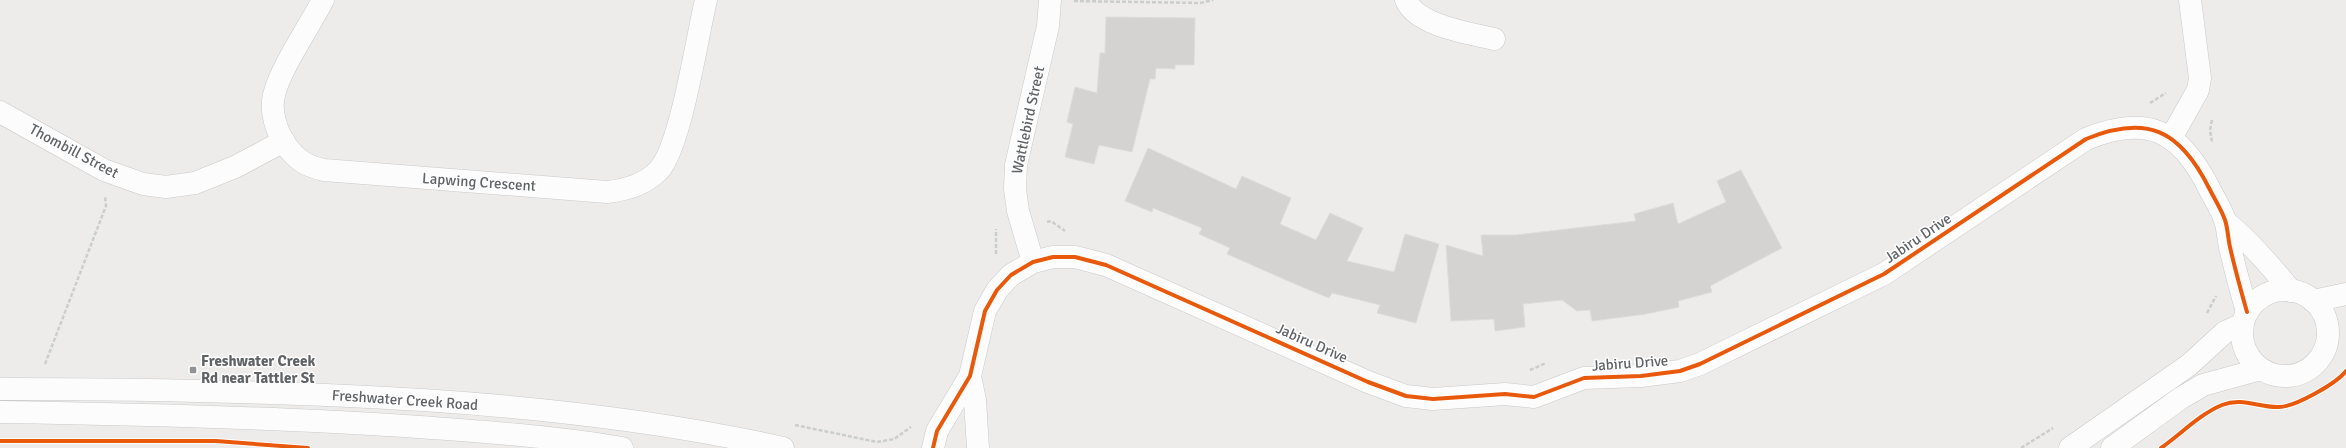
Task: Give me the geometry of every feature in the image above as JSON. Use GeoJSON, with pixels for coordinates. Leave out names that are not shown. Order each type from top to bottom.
{"type":"FeatureCollection","features":[{"type":"Feature","properties":{"kind":"street","name":"Lapwing Crescent"},"geometry":{"type":"LineString","coordinates":[[323,0],[280,79],[274,95],[274,115],[278,131],[301,162],[324,170],[607,192],[623,190],[648,180],[659,170],[667,159],[681,112],[706,0]]}},
{"type":"Feature","properties":{"kind":"street","name":"Wattlebird Street"},"geometry":{"type":"LineString","coordinates":[[1033,262],[1022,228],[1015,189],[1016,165],[1048,26],[1050,0]]}},
{"type":"Feature","properties":{"kind":"street"},"geometry":{"type":"LineString","coordinates":[[1406,0],[1420,16],[1437,24],[1494,40]]}},
{"type":"Feature","properties":{"kind":"street"},"geometry":{"type":"LineString","coordinates":[[2171,138],[2198,90],[2200,78],[2190,0]]}},
{"type":"Feature","properties":{"kind":"street","name":"Thombill Street"},"geometry":{"type":"LineString","coordinates":[[0,112],[104,170],[143,184],[166,186],[195,183],[234,167],[284,141]]}},
{"type":"Feature","properties":{"kind":"street","name":"Jabiru Drive"},"geometry":{"type":"LineString","coordinates":[[933,448],[937,431],[970,376],[985,311],[997,290],[1011,275],[1033,262],[1053,257],[1076,257],[1106,265],[1368,382],[1406,396],[1433,399],[1505,394],[1534,397],[1584,378],[1641,376],[1680,371],[1700,364],[1884,274],[2086,139],[2112,130],[2137,127],[2171,138],[2190,155],[2199,168],[2225,221],[2245,318]]}},
{"type":"Feature","properties":{"kind":"street","name":"Jabiru Drive"},"geometry":{"type":"LineString","coordinates":[[2225,221],[2247,239],[2255,252],[2291,291]]}},
{"type":"Feature","properties":{"kind":"street"},"geometry":{"type":"LineString","coordinates":[[2278,291],[2291,291],[2303,294],[2313,301],[2326,320],[2328,331],[2336,338],[2315,364],[2303,372],[2279,376],[2260,368],[2251,360],[2245,349],[2242,337],[2245,318],[2255,302],[2266,295],[2278,291]]}},
{"type":"Feature","properties":{"kind":"street"},"geometry":{"type":"LineString","coordinates":[[2313,301],[2346,294]]}},
{"type":"Feature","properties":{"kind":"street"},"geometry":{"type":"LineString","coordinates":[[2070,448],[2189,366],[2224,332],[2245,318]]}},
{"type":"Feature","properties":{"kind":"street"},"geometry":{"type":"LineString","coordinates":[[2112,448],[2181,398],[2203,385],[2260,368]]}},
{"type":"Feature","properties":{"kind":"street","name":"Jabiru Drive"},"geometry":{"type":"LineString","coordinates":[[970,376],[975,400],[978,448]]}},
{"type":"Feature","properties":{"kind":"street","name":"Freshwater Creek Road"},"geometry":{"type":"LineString","coordinates":[[0,389],[146,389],[330,394],[471,404],[571,412],[668,425],[783,448]]}},
{"type":"Feature","properties":{"kind":"street","name":"Freshwater Creek Road"},"geometry":{"type":"LineString","coordinates":[[0,412],[150,414],[333,422],[483,432],[622,448]]}},
{"type":"Feature","properties":{"kind":"path"},"geometry":{"type":"LineString","coordinates":[[1050,0],[1200,3],[1214,0]]}},
{"type":"Feature","properties":{"kind":"path"},"geometry":{"type":"LineString","coordinates":[[2144,105],[2159,99],[2170,90],[2215,111],[2210,130],[2210,139],[2215,148]]}},
{"type":"Feature","properties":{"kind":"path"},"geometry":{"type":"LineString","coordinates":[[45,364],[106,206],[104,170]]}},
{"type":"Feature","properties":{"kind":"path"},"geometry":{"type":"LineString","coordinates":[[996,233],[1051,221],[1058,228],[1072,233]]}},
{"type":"Feature","properties":{"kind":"path"},"geometry":{"type":"LineString","coordinates":[[2202,320],[2215,299],[2217,289]]}},
{"type":"Feature","properties":{"kind":"path"},"geometry":{"type":"LineString","coordinates":[[1527,371],[1548,363]]}},
{"type":"Feature","properties":{"kind":"building"},"geometry":{"type":"Polygon","coordinates":[[[1106,17],[1195,18],[1194,65],[1175,65],[1175,69],[1156,68],[1155,79],[1150,79],[1132,152],[1099,145],[1094,164],[1065,157],[1073,124],[1067,122],[1075,87],[1097,93],[1100,53],[1105,53],[1106,17]]]}},
{"type":"Feature","properties":{"kind":"building"},"geometry":{"type":"Polygon","coordinates":[[[1148,148],[1236,189],[1242,176],[1291,198],[1280,224],[1316,240],[1330,213],[1363,228],[1347,261],[1394,272],[1405,234],[1439,244],[1416,323],[1377,313],[1380,305],[1332,293],[1329,298],[1295,284],[1227,254],[1230,248],[1199,234],[1202,228],[1153,208],[1152,212],[1125,201],[1148,148]]]}},
{"type":"Feature","properties":{"kind":"building"},"geometry":{"type":"Polygon","coordinates":[[[1741,170],[1782,248],[1710,286],[1712,292],[1678,301],[1679,307],[1646,314],[1592,321],[1590,310],[1577,311],[1562,300],[1523,304],[1525,327],[1495,331],[1494,319],[1451,321],[1446,245],[1483,256],[1481,235],[1516,235],[1636,221],[1634,214],[1673,203],[1678,224],[1726,202],[1717,181],[1741,170]]]}},
{"type":"Feature","properties":{"kind":"cycle path"},"geometry":{"type":"LineString","coordinates":[[933,448],[937,431],[970,376],[985,311],[997,290],[1011,275],[1033,262],[1053,257],[1075,257],[1106,265],[1368,382],[1406,396],[1433,399],[1505,394],[1534,397],[1584,378],[1641,376],[1680,371],[1700,364],[1884,274],[2086,139],[2127,128],[2144,128],[2160,132],[2173,140],[2186,152],[2198,168],[2225,220],[2229,244],[2247,312]]}},
{"type":"Feature","properties":{"kind":"cycle path"},"geometry":{"type":"LineString","coordinates":[[2161,448],[2198,419],[2222,405],[2244,402],[2272,407],[2286,406],[2315,394],[2334,382],[2346,371]]}},
{"type":"Feature","properties":{"kind":"cycle path"},"geometry":{"type":"LineString","coordinates":[[0,441],[216,441],[308,448]]}},
{"type":"Feature","properties":{"kind":"place","name":"Freshwater Creek Rd near Tattler St"},"geometry":{"type":"Point","coordinates":[193,370]}}]}
